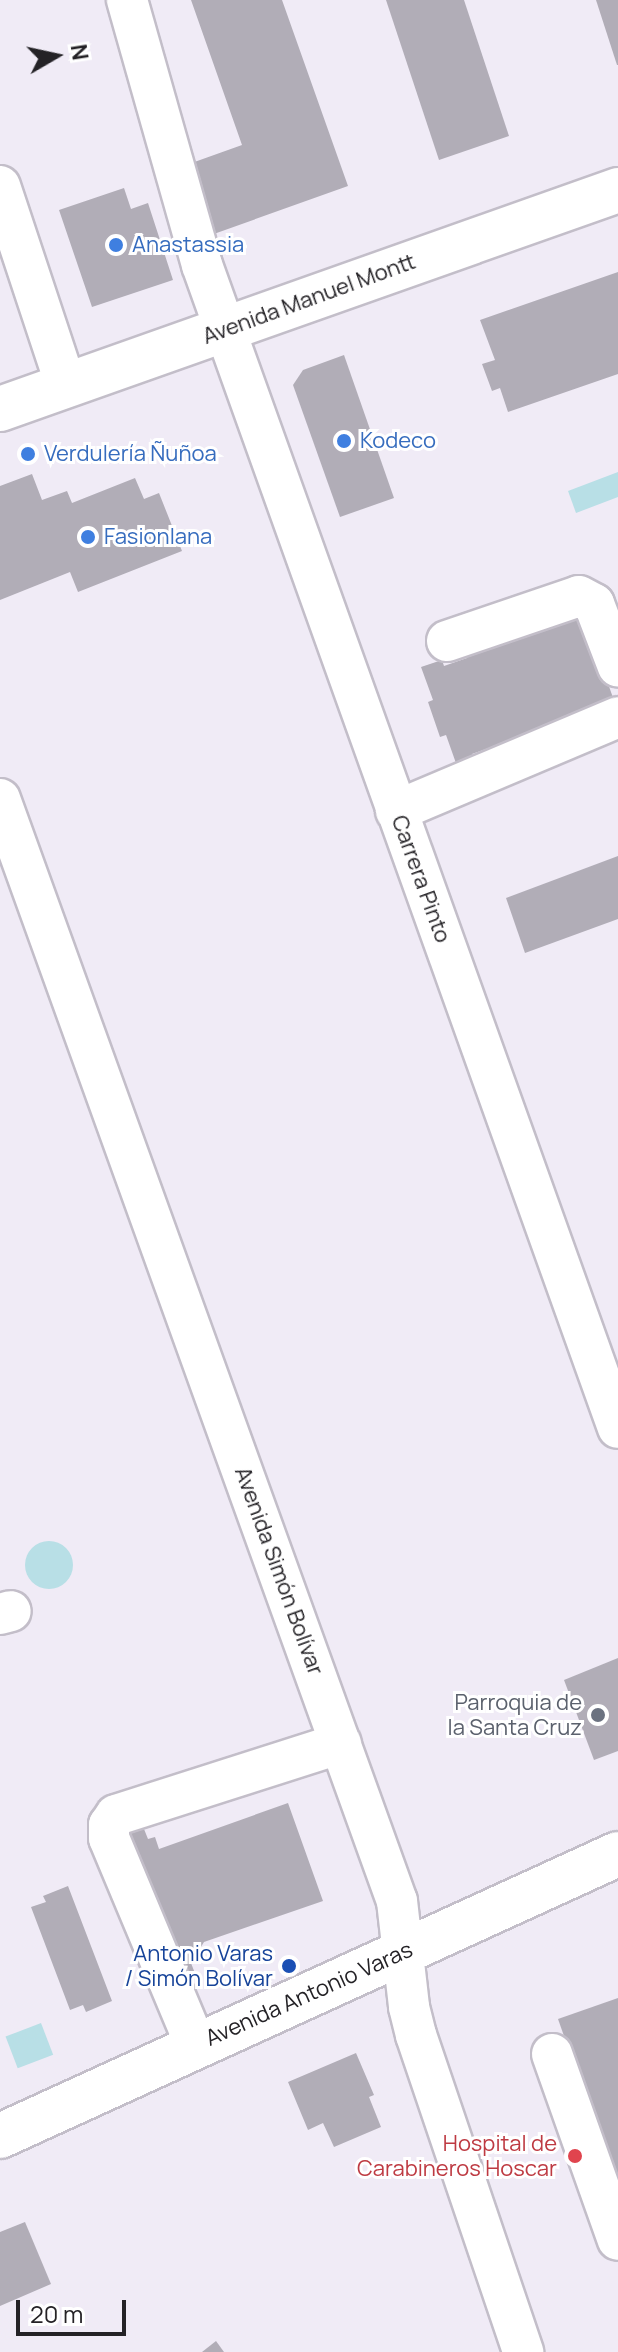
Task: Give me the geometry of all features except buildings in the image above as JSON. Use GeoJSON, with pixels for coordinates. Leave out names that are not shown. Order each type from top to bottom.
{"type":"FeatureCollection","features":[{"type":"Feature","properties":{"kind":"main road","name":"Avenida Manuel Montt"},"geometry":{"type":"LineString","coordinates":[[0,409],[618,190]]}},
{"type":"Feature","properties":{"kind":"main road","name":"Avenida Antonio Varas"},"geometry":{"type":"LineString","coordinates":[[0,2136],[618,1854]]}},
{"type":"Feature","properties":{"kind":"street","name":"Carrera Pinto"},"geometry":{"type":"LineString","coordinates":[[127,0],[202,265],[224,329],[618,1428]]}},
{"type":"Feature","properties":{"kind":"street"},"geometry":{"type":"LineString","coordinates":[[0,186],[66,385]]}},
{"type":"Feature","properties":{"kind":"street"},"geometry":{"type":"LineString","coordinates":[[447,641],[579,596],[594,604],[618,667]]}},
{"type":"Feature","properties":{"kind":"street"},"geometry":{"type":"LineString","coordinates":[[396,811],[618,717]]}},
{"type":"Feature","properties":{"kind":"street","name":"Avenida Simón Bolívar"},"geometry":{"type":"LineString","coordinates":[[0,799],[397,1901],[416,2035],[523,2352]]}},
{"type":"Feature","properties":{"kind":"street"},"geometry":{"type":"LineString","coordinates":[[196,2046],[109,1838],[109,1825],[116,1815],[341,1743]]}},
{"type":"Feature","properties":{"kind":"street"},"geometry":{"type":"LineString","coordinates":[[552,2054],[618,2240]]}},
{"type":"Feature","properties":{"kind":"water"},"geometry":{"type":"Polygon","coordinates":[[[618,472],[618,497],[576,513],[568,491],[618,472]]]}},
{"type":"Feature","properties":{"kind":"water"},"geometry":{"type":"Polygon","coordinates":[[[49,1541],[66,1548],[73,1565],[66,1582],[49,1589],[32,1582],[25,1565],[32,1548],[49,1541]]]}},
{"type":"Feature","properties":{"kind":"water"},"geometry":{"type":"Polygon","coordinates":[[[41,2023],[53,2055],[18,2068],[6,2037],[41,2023]]]}},
{"type":"Feature","properties":{"kind":"place","name":"Anastassia"},"geometry":{"type":"Point","coordinates":[116,245]}},
{"type":"Feature","properties":{"kind":"place","name":"Kodeco"},"geometry":{"type":"Point","coordinates":[344,441]}},
{"type":"Feature","properties":{"kind":"place","name":"Verdulería Ñuñoa"},"geometry":{"type":"Point","coordinates":[28,454]}},
{"type":"Feature","properties":{"kind":"place","name":"Fasionlana"},"geometry":{"type":"Point","coordinates":[88,537]}},
{"type":"Feature","properties":{"kind":"place","name":"Parroquia de la Santa Cruz"},"geometry":{"type":"Point","coordinates":[598,1715]}},
{"type":"Feature","properties":{"kind":"place","name":"Antonio Varas / Simón Bolívar"},"geometry":{"type":"Point","coordinates":[289,1966]}},
{"type":"Feature","properties":{"kind":"place","name":"Hospital de Carabineros Hoscar"},"geometry":{"type":"Point","coordinates":[575,2156]}}]}
